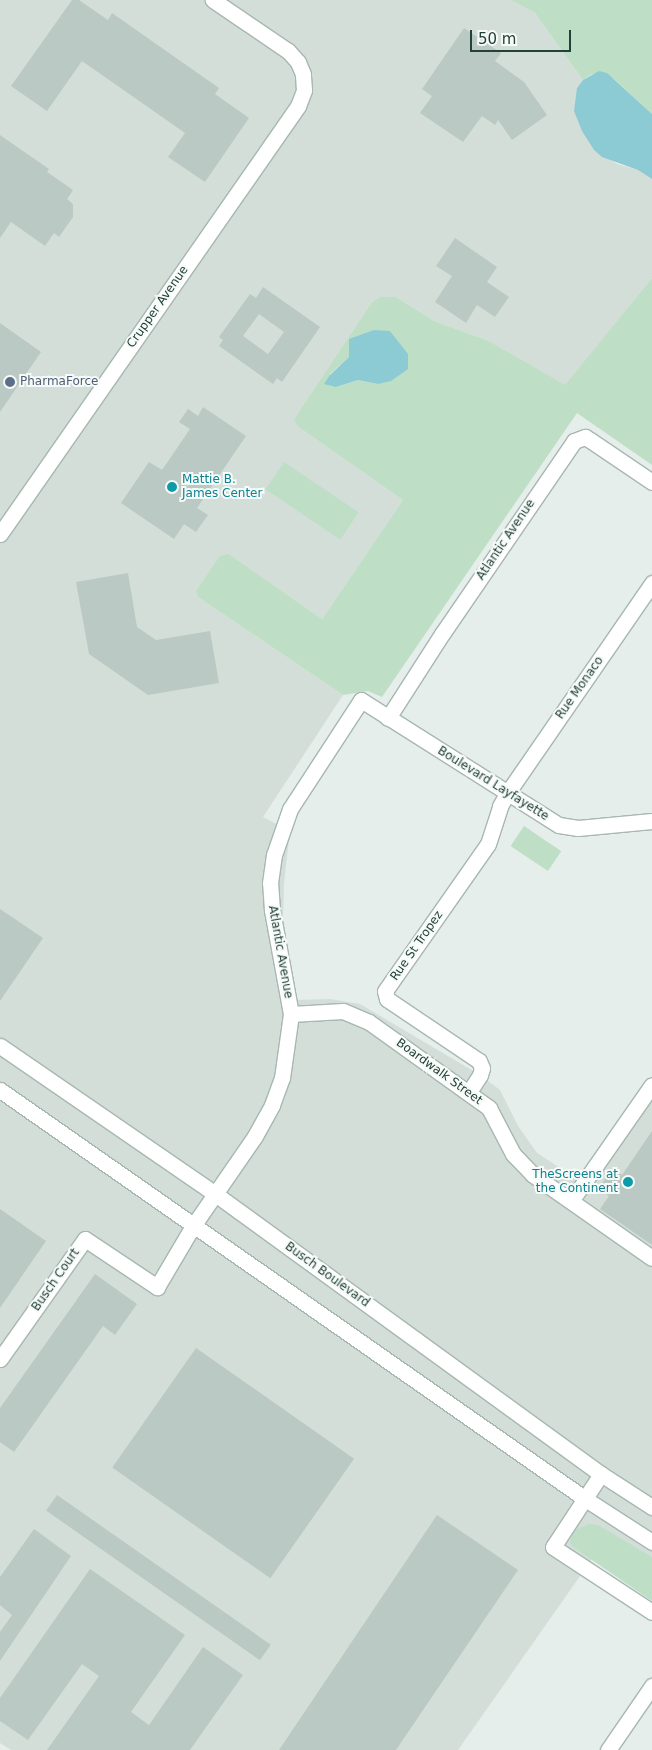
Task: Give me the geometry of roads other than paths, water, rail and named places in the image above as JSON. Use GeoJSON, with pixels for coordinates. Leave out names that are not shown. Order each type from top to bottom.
{"type":"FeatureCollection","features":[{"type":"Feature","properties":{"kind":"street","name":"Crupper Avenue"},"geometry":{"type":"LineString","coordinates":[[0,534],[298,106],[304,90],[303,74],[298,62],[288,51],[214,0]]}},
{"type":"Feature","properties":{"kind":"street","name":"Atlantic Avenue"},"geometry":{"type":"LineString","coordinates":[[388,718],[442,634],[574,441],[585,437],[652,482]]}},
{"type":"Feature","properties":{"kind":"street","name":"Rue Monaco"},"geometry":{"type":"LineString","coordinates":[[508,792],[652,583]]}},
{"type":"Feature","properties":{"kind":"street","name":"Boulevard Layfayette"},"geometry":{"type":"LineString","coordinates":[[352,712],[361,700],[559,825],[578,828],[652,821]]}},
{"type":"Feature","properties":{"kind":"street","name":"Atlantic Avenue"},"geometry":{"type":"LineString","coordinates":[[214,1194],[255,1136],[272,1105],[282,1078],[290,1014],[272,910],[270,883],[274,855],[290,809],[352,712]]}},
{"type":"Feature","properties":{"kind":"street","name":"Rue St Tropez"},"geometry":{"type":"LineString","coordinates":[[469,1092],[480,1075],[482,1068],[479,1061],[387,999],[386,991],[488,844],[500,806],[508,792]]}},
{"type":"Feature","properties":{"kind":"street","name":"Boardwalk Street"},"geometry":{"type":"LineString","coordinates":[[290,1014],[343,1011],[369,1022],[469,1092],[488,1108],[513,1154],[532,1174],[652,1258]]}},
{"type":"Feature","properties":{"kind":"street","name":"Busch Boulevard"},"geometry":{"type":"LineString","coordinates":[[0,1046],[214,1194],[601,1474],[652,1507]]}},
{"type":"Feature","properties":{"kind":"street"},"geometry":{"type":"LineString","coordinates":[[571,1201],[652,1085]]}},
{"type":"Feature","properties":{"kind":"street"},"geometry":{"type":"LineString","coordinates":[[0,1090],[584,1498],[652,1542]]}},
{"type":"Feature","properties":{"kind":"street","name":"Busch Court"},"geometry":{"type":"LineString","coordinates":[[0,1359],[84,1239],[157,1287],[214,1194]]}},
{"type":"Feature","properties":{"kind":"street"},"geometry":{"type":"LineString","coordinates":[[601,1474],[553,1547],[652,1612]]}},
{"type":"Feature","properties":{"kind":"street"},"geometry":{"type":"LineString","coordinates":[[608,1750],[652,1686]]}},
{"type":"Feature","properties":{"kind":"water"},"geometry":{"type":"Polygon","coordinates":[[[599,71],[607,73],[652,114],[652,179],[638,170],[602,157],[594,150],[582,131],[574,111],[577,88],[583,80],[599,71]]]}},
{"type":"Feature","properties":{"kind":"water"},"geometry":{"type":"Polygon","coordinates":[[[374,330],[390,331],[408,354],[408,369],[391,381],[378,384],[358,380],[336,387],[324,384],[330,375],[349,357],[349,339],[374,330]]]}},
{"type":"Feature","properties":{"kind":"place","name":"PharmaForce"},"geometry":{"type":"Point","coordinates":[10,382]}},
{"type":"Feature","properties":{"kind":"place","name":"Mattie B. James Center"},"geometry":{"type":"Point","coordinates":[172,487]}},
{"type":"Feature","properties":{"kind":"place","name":"TheScreens at the Continent"},"geometry":{"type":"Point","coordinates":[628,1182]}}]}
